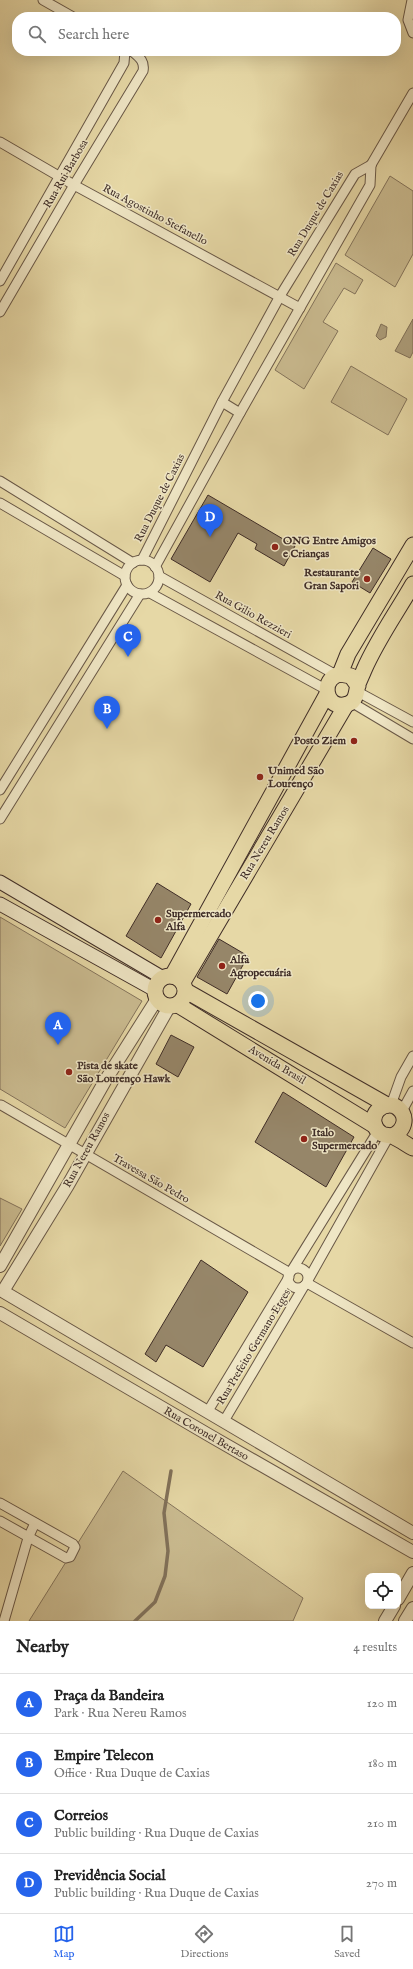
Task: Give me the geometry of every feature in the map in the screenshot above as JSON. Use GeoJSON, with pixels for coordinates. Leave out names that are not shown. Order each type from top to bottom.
{"type":"FeatureCollection","features":[{"type":"Feature","properties":{"kind":"main road"},"geometry":{"type":"LineString","coordinates":[[338,674],[351,676],[353,696],[335,703],[327,692],[329,681],[338,674],[348,654],[413,545]]}},
{"type":"Feature","properties":{"kind":"main road","name":"Rua Nereu Ramos"},"geometry":{"type":"LineString","coordinates":[[170,991],[353,696],[366,665],[413,584]]}},
{"type":"Feature","properties":{"kind":"main road","name":"Rua Nereu Ramos"},"geometry":{"type":"LineString","coordinates":[[170,991],[327,692]]}},
{"type":"Feature","properties":{"kind":"main road","name":"Avenida Brasil"},"geometry":{"type":"LineString","coordinates":[[0,882],[170,991],[383,1132],[413,1148]]}},
{"type":"Feature","properties":{"kind":"main road","name":"Avenida Brasil"},"geometry":{"type":"LineString","coordinates":[[0,904],[399,1111]]}},
{"type":"Feature","properties":{"kind":"main road"},"geometry":{"type":"LineString","coordinates":[[382,1106],[399,1111],[405,1121],[403,1128],[398,1133],[383,1132],[374,1122],[376,1113],[382,1106]]}},
{"type":"Feature","properties":{"kind":"street"},"geometry":{"type":"LineString","coordinates":[[43,0],[64,12]]}},
{"type":"Feature","properties":{"kind":"street"},"geometry":{"type":"LineString","coordinates":[[412,0],[408,20],[413,33]]}},
{"type":"Feature","properties":{"kind":"street","name":"Rua Rui Barbosa"},"geometry":{"type":"LineString","coordinates":[[0,280],[124,63],[125,56]]}},
{"type":"Feature","properties":{"kind":"street","name":"Rua Rui Barbosa"},"geometry":{"type":"LineString","coordinates":[[0,312],[116,114],[143,71],[144,66],[142,58],[139,56]]}},
{"type":"Feature","properties":{"kind":"street"},"geometry":{"type":"LineString","coordinates":[[155,567],[240,413],[370,185],[371,165],[413,93]]}},
{"type":"Feature","properties":{"kind":"street"},"geometry":{"type":"LineString","coordinates":[[101,104],[116,114]]}},
{"type":"Feature","properties":{"kind":"street","name":"Rua Agostinho Stefanello"},"geometry":{"type":"LineString","coordinates":[[0,142],[74,185],[300,308]]}},
{"type":"Feature","properties":{"kind":"street","name":"Rua Duque de Caxias"},"geometry":{"type":"LineString","coordinates":[[137,562],[280,296],[354,174],[371,165]]}},
{"type":"Feature","properties":{"kind":"street"},"geometry":{"type":"LineString","coordinates":[[222,402],[240,413]]}},
{"type":"Feature","properties":{"kind":"street"},"geometry":{"type":"LineString","coordinates":[[0,481],[137,562],[152,563],[159,576],[157,586],[150,593]]}},
{"type":"Feature","properties":{"kind":"street"},"geometry":{"type":"LineString","coordinates":[[0,503],[126,581],[130,589],[140,594],[150,593],[327,692]]}},
{"type":"Feature","properties":{"kind":"street"},"geometry":{"type":"LineString","coordinates":[[0,790],[126,581],[128,569],[137,562]]}},
{"type":"Feature","properties":{"kind":"street","name":"Rua Gilio Rezzieri"},"geometry":{"type":"LineString","coordinates":[[159,576],[338,674]]}},
{"type":"Feature","properties":{"kind":"street"},"geometry":{"type":"LineString","coordinates":[[0,819],[140,594]]}},
{"type":"Feature","properties":{"kind":"street"},"geometry":{"type":"LineString","coordinates":[[353,696],[413,722]]}},
{"type":"Feature","properties":{"kind":"street"},"geometry":{"type":"LineString","coordinates":[[353,696],[413,739]]}},
{"type":"Feature","properties":{"kind":"street","name":"Rua Nereu Ramos"},"geometry":{"type":"LineString","coordinates":[[0,1266],[105,1081],[170,991]]}},
{"type":"Feature","properties":{"kind":"street","name":"Rua Nereu Ramos"},"geometry":{"type":"LineString","coordinates":[[0,1307],[4,1301],[2,1290],[68,1185],[84,1154],[121,1092],[170,991]]}},
{"type":"Feature","properties":{"kind":"street"},"geometry":{"type":"LineString","coordinates":[[399,1111],[401,1077],[413,1056]]}},
{"type":"Feature","properties":{"kind":"street"},"geometry":{"type":"LineString","coordinates":[[105,1081],[121,1092]]}},
{"type":"Feature","properties":{"kind":"street"},"geometry":{"type":"LineString","coordinates":[[399,1111],[413,1091]]}},
{"type":"Feature","properties":{"kind":"street","name":"Travessa São Pedro"},"geometry":{"type":"LineString","coordinates":[[1,1105],[290,1274]]}},
{"type":"Feature","properties":{"kind":"street","name":"Rua Prefeito Germano Etges"},"geometry":{"type":"LineString","coordinates":[[208,1411],[290,1274],[383,1132]]}},
{"type":"Feature","properties":{"kind":"street","name":"Rua Prefeito Germano Etges"},"geometry":{"type":"LineString","coordinates":[[224,1421],[306,1283],[383,1132]]}},
{"type":"Feature","properties":{"kind":"street"},"geometry":{"type":"LineString","coordinates":[[300,1268],[308,1276],[306,1283],[301,1288],[293,1287],[289,1281],[290,1274],[300,1268]]}},
{"type":"Feature","properties":{"kind":"street"},"geometry":{"type":"LineString","coordinates":[[306,1283],[413,1343]]}},
{"type":"Feature","properties":{"kind":"street","name":"Rua Coronel Bertaso"},"geometry":{"type":"LineString","coordinates":[[2,1290],[336,1486],[413,1533]]}},
{"type":"Feature","properties":{"kind":"street","name":"Rua Coronel Bertaso"},"geometry":{"type":"LineString","coordinates":[[0,1313],[413,1552]]}},
{"type":"Feature","properties":{"kind":"street"},"geometry":{"type":"LineString","coordinates":[[97,1370],[107,1353]]}},
{"type":"Feature","properties":{"kind":"street"},"geometry":{"type":"LineString","coordinates":[[326,1503],[336,1486]]}},
{"type":"Feature","properties":{"kind":"street"},"geometry":{"type":"LineString","coordinates":[[0,1503],[73,1544],[75,1548],[68,1558],[28,1538],[0,1521]]}},
{"type":"Feature","properties":{"kind":"street"},"geometry":{"type":"LineString","coordinates":[[4,1621],[28,1538],[35,1523]]}},
{"type":"Feature","properties":{"kind":"street"},"geometry":{"type":"LineString","coordinates":[[401,1594],[413,1573]]}},
{"type":"Feature","properties":{"kind":"street"},"geometry":{"type":"LineString","coordinates":[[405,1621],[413,1608]]}},
{"type":"Feature","properties":{"kind":"street"},"geometry":{"type":"LineString","coordinates":[[385,1621],[392,1609]]}},
{"type":"Feature","properties":{"kind":"shaded area"},"geometry":{"type":"Polygon","coordinates":[[[390,176],[413,191],[413,254],[395,287],[345,255],[390,176]]]}},
{"type":"Feature","properties":{"kind":"shaded area"},"geometry":{"type":"Polygon","coordinates":[[[336,263],[363,280],[355,294],[344,288],[323,322],[338,331],[304,389],[275,370],[336,263]]]}},
{"type":"Feature","properties":{"kind":"shaded area"},"geometry":{"type":"Polygon","coordinates":[[[413,319],[413,352],[410,358],[395,351],[413,319]]]}},
{"type":"Feature","properties":{"kind":"shaded area"},"geometry":{"type":"Polygon","coordinates":[[[381,324],[387,327],[386,337],[380,340],[376,336],[381,324]]]}},
{"type":"Feature","properties":{"kind":"shaded area"},"geometry":{"type":"Polygon","coordinates":[[[351,366],[407,399],[388,435],[331,402],[351,366]]]}},
{"type":"Feature","properties":{"kind":"shaded area"},"geometry":{"type":"Polygon","coordinates":[[[0,917],[142,1001],[65,1128],[0,1089],[0,917]]]}},
{"type":"Feature","properties":{"kind":"shaded area"},"geometry":{"type":"Polygon","coordinates":[[[0,1198],[22,1209],[0,1246],[0,1198]]]}},
{"type":"Feature","properties":{"kind":"shaded area"},"geometry":{"type":"Polygon","coordinates":[[[123,1471],[303,1598],[293,1621],[29,1621],[123,1471]]]}},
{"type":"Feature","properties":{"kind":"building"},"geometry":{"type":"Polygon","coordinates":[[[208,495],[295,546],[284,566],[255,549],[257,544],[238,533],[210,582],[171,559],[208,495]]]}},
{"type":"Feature","properties":{"kind":"building"},"geometry":{"type":"Polygon","coordinates":[[[373,548],[391,559],[370,593],[352,582],[373,548]]]}},
{"type":"Feature","properties":{"kind":"building","name":"Supermercado Alfa"},"geometry":{"type":"Polygon","coordinates":[[[157,883],[191,904],[161,958],[126,936],[157,883]]]}},
{"type":"Feature","properties":{"kind":"building","name":"Alfa Agropecuária"},"geometry":{"type":"Polygon","coordinates":[[[219,939],[248,956],[227,994],[197,977],[219,939]]]}},
{"type":"Feature","properties":{"kind":"building"},"geometry":{"type":"Polygon","coordinates":[[[171,1035],[194,1047],[178,1077],[156,1064],[171,1035]]]}},
{"type":"Feature","properties":{"kind":"building","name":"Italo Supermercado"},"geometry":{"type":"Polygon","coordinates":[[[283,1092],[354,1137],[326,1187],[255,1142],[283,1092]]]}},
{"type":"Feature","properties":{"kind":"building"},"geometry":{"type":"Polygon","coordinates":[[[201,1260],[248,1292],[203,1367],[166,1345],[156,1362],[145,1354],[201,1260]]]}},
{"type":"Feature","properties":{"kind":"waterway"},"geometry":{"type":"LineString","coordinates":[[135,1621],[155,1602],[165,1576],[168,1551],[164,1513],[171,1471]]}},
{"type":"Feature","properties":{"kind":"place","name":"Previdência Social"},"geometry":{"type":"Point","coordinates":[210,537]}},
{"type":"Feature","properties":{"kind":"place","name":"ONG Entre Amigos e Crianças"},"geometry":{"type":"Point","coordinates":[275,547]}},
{"type":"Feature","properties":{"kind":"place","name":"Restaurante Gran Sapori"},"geometry":{"type":"Point","coordinates":[367,579]}},
{"type":"Feature","properties":{"kind":"place","name":"Correios"},"geometry":{"type":"Point","coordinates":[128,657]}},
{"type":"Feature","properties":{"kind":"place","name":"Empire Telecon"},"geometry":{"type":"Point","coordinates":[107,729]}},
{"type":"Feature","properties":{"kind":"place","name":"Posto Ziem"},"geometry":{"type":"Point","coordinates":[354,741]}},
{"type":"Feature","properties":{"kind":"place","name":"Unimed São Lourenço"},"geometry":{"type":"Point","coordinates":[260,777]}},
{"type":"Feature","properties":{"kind":"place","name":"Supermercado Alfa"},"geometry":{"type":"Point","coordinates":[158,920]}},
{"type":"Feature","properties":{"kind":"place","name":"Alfa Agropecuária"},"geometry":{"type":"Point","coordinates":[222,966]}},
{"type":"Feature","properties":{"kind":"place","name":"Praça da Bandeira"},"geometry":{"type":"Point","coordinates":[58,1045]}},
{"type":"Feature","properties":{"kind":"place","name":"Pista de skate São Lourenço Hawk"},"geometry":{"type":"Point","coordinates":[69,1072]}},
{"type":"Feature","properties":{"kind":"place","name":"Italo Supermercado"},"geometry":{"type":"Point","coordinates":[304,1139]}}]}
